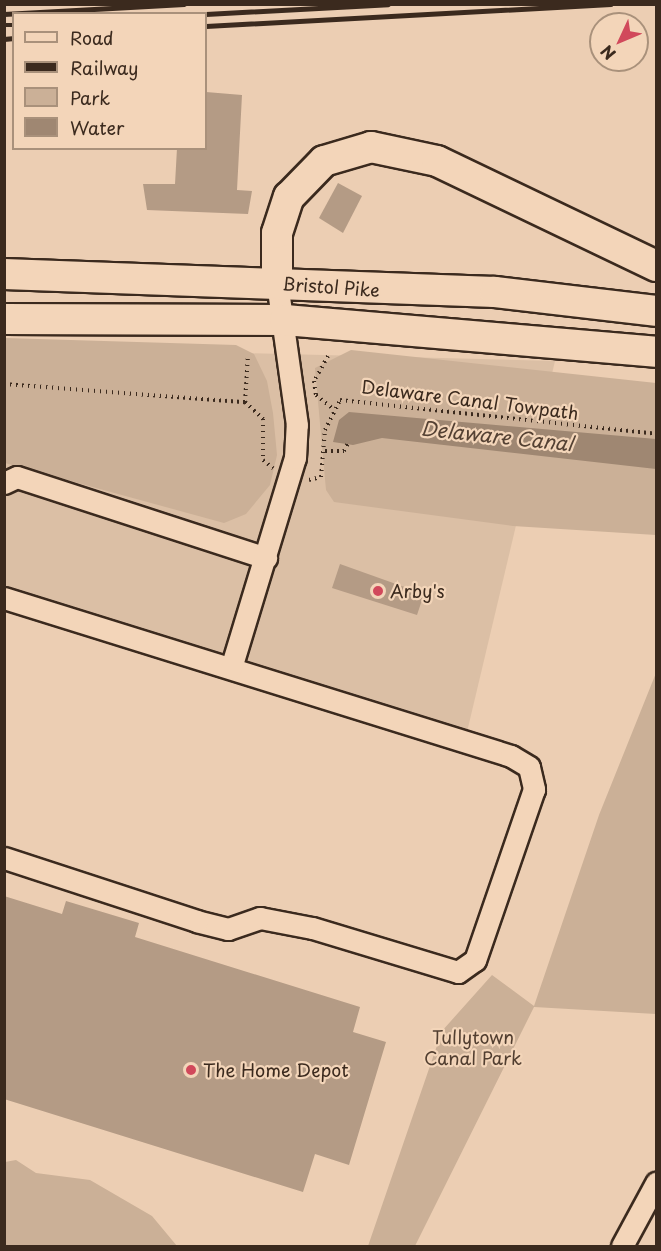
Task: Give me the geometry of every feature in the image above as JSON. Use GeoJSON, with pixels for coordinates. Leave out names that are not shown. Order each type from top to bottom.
{"type":"FeatureCollection","features":[{"type":"Feature","properties":{"kind":"highway"},"geometry":{"type":"LineString","coordinates":[[277,283],[277,233],[289,197],[324,161],[371,147],[438,161],[657,266]]}},
{"type":"Feature","properties":{"kind":"highway","name":"Bristol Pike"},"geometry":{"type":"LineString","coordinates":[[4,274],[495,292],[657,311]]}},
{"type":"Feature","properties":{"kind":"highway","name":"Bristol Pike"},"geometry":{"type":"LineString","coordinates":[[4,319],[285,320],[657,352]]}},
{"type":"Feature","properties":{"kind":"street"},"geometry":{"type":"LineString","coordinates":[[231,668],[266,558],[297,442],[285,320],[277,283]]}},
{"type":"Feature","properties":{"kind":"street"},"geometry":{"type":"LineString","coordinates":[[4,483],[17,477],[266,558]]}},
{"type":"Feature","properties":{"kind":"street"},"geometry":{"type":"LineString","coordinates":[[4,598],[486,747],[529,767],[534,789],[475,960],[459,972],[312,928],[260,918],[228,929],[4,858]]}},
{"type":"Feature","properties":{"kind":"street"},"geometry":{"type":"LineString","coordinates":[[622,1246],[657,1183]]}},
{"type":"Feature","properties":{"kind":"path"},"geometry":{"type":"LineString","coordinates":[[245,402],[248,356]]}},
{"type":"Feature","properties":{"kind":"path"},"geometry":{"type":"LineString","coordinates":[[308,480],[321,477],[332,408],[316,395],[314,381],[328,356]]}},
{"type":"Feature","properties":{"kind":"path"},"geometry":{"type":"LineString","coordinates":[[4,384],[245,402],[263,419],[263,460],[272,467]]}},
{"type":"Feature","properties":{"kind":"path","name":"Delaware Canal Towpath"},"geometry":{"type":"LineString","coordinates":[[332,408],[354,399],[501,421],[657,434]]}},
{"type":"Feature","properties":{"kind":"path"},"geometry":{"type":"LineString","coordinates":[[325,451],[344,451],[348,441]]}},
{"type":"Feature","properties":{"kind":"shaded area"},"geometry":{"type":"Polygon","coordinates":[[[5,347],[555,361],[467,732],[5,594],[5,347]]]}},
{"type":"Feature","properties":{"kind":"green space"},"geometry":{"type":"Polygon","coordinates":[[[5,338],[236,345],[254,354],[267,381],[273,413],[277,455],[270,485],[246,514],[224,523],[5,463],[5,338]]]}},
{"type":"Feature","properties":{"kind":"green space"},"geometry":{"type":"Polygon","coordinates":[[[351,350],[656,383],[656,535],[513,526],[334,502],[326,490],[315,368],[351,350]]]}},
{"type":"Feature","properties":{"kind":"green space","name":"Tullytown Canal Park"},"geometry":{"type":"Polygon","coordinates":[[[656,673],[656,1014],[534,1007],[415,1246],[368,1246],[442,1031],[492,975],[534,1006],[599,815],[656,673]]]}},
{"type":"Feature","properties":{"kind":"green space"},"geometry":{"type":"Polygon","coordinates":[[[16,1160],[36,1173],[90,1180],[152,1216],[177,1246],[5,1246],[5,1162],[16,1160]]]}},
{"type":"Feature","properties":{"kind":"water","name":"Delaware Canal"},"geometry":{"type":"Polygon","coordinates":[[[349,412],[656,439],[656,469],[382,438],[353,445],[333,442],[339,420],[349,412]]]}},
{"type":"Feature","properties":{"kind":"building"},"geometry":{"type":"Polygon","coordinates":[[[207,92],[242,95],[237,190],[252,191],[248,214],[147,210],[143,184],[175,184],[177,150],[207,150],[207,92]]]}},
{"type":"Feature","properties":{"kind":"building"},"geometry":{"type":"Polygon","coordinates":[[[338,183],[362,196],[343,233],[319,218],[338,183]]]}},
{"type":"Feature","properties":{"kind":"building","name":"Arby's"},"geometry":{"type":"Polygon","coordinates":[[[340,564],[424,594],[417,615],[332,588],[340,564]]]}},
{"type":"Feature","properties":{"kind":"building","name":"The Home Depot"},"geometry":{"type":"Polygon","coordinates":[[[4,896],[62,914],[66,901],[139,923],[135,937],[360,1007],[353,1032],[386,1042],[349,1165],[315,1154],[303,1192],[4,1099],[4,896]]]}},
{"type":"Feature","properties":{"kind":"railway"},"geometry":{"type":"LineString","coordinates":[[40,12],[184,4]]}},
{"type":"Feature","properties":{"kind":"railway"},"geometry":{"type":"LineString","coordinates":[[207,14],[388,4]]}},
{"type":"Feature","properties":{"kind":"railway"},"geometry":{"type":"LineString","coordinates":[[207,26],[610,4]]}},
{"type":"Feature","properties":{"kind":"railway"},"geometry":{"type":"LineString","coordinates":[[4,14],[12,14]]}},
{"type":"Feature","properties":{"kind":"railway"},"geometry":{"type":"LineString","coordinates":[[4,25],[12,25]]}},
{"type":"Feature","properties":{"kind":"railway"},"geometry":{"type":"LineString","coordinates":[[4,39],[12,38]]}},
{"type":"Feature","properties":{"kind":"place","name":"Arby's"},"geometry":{"type":"Point","coordinates":[378,591]}},
{"type":"Feature","properties":{"kind":"place","name":"The Home Depot"},"geometry":{"type":"Point","coordinates":[191,1070]}}]}
